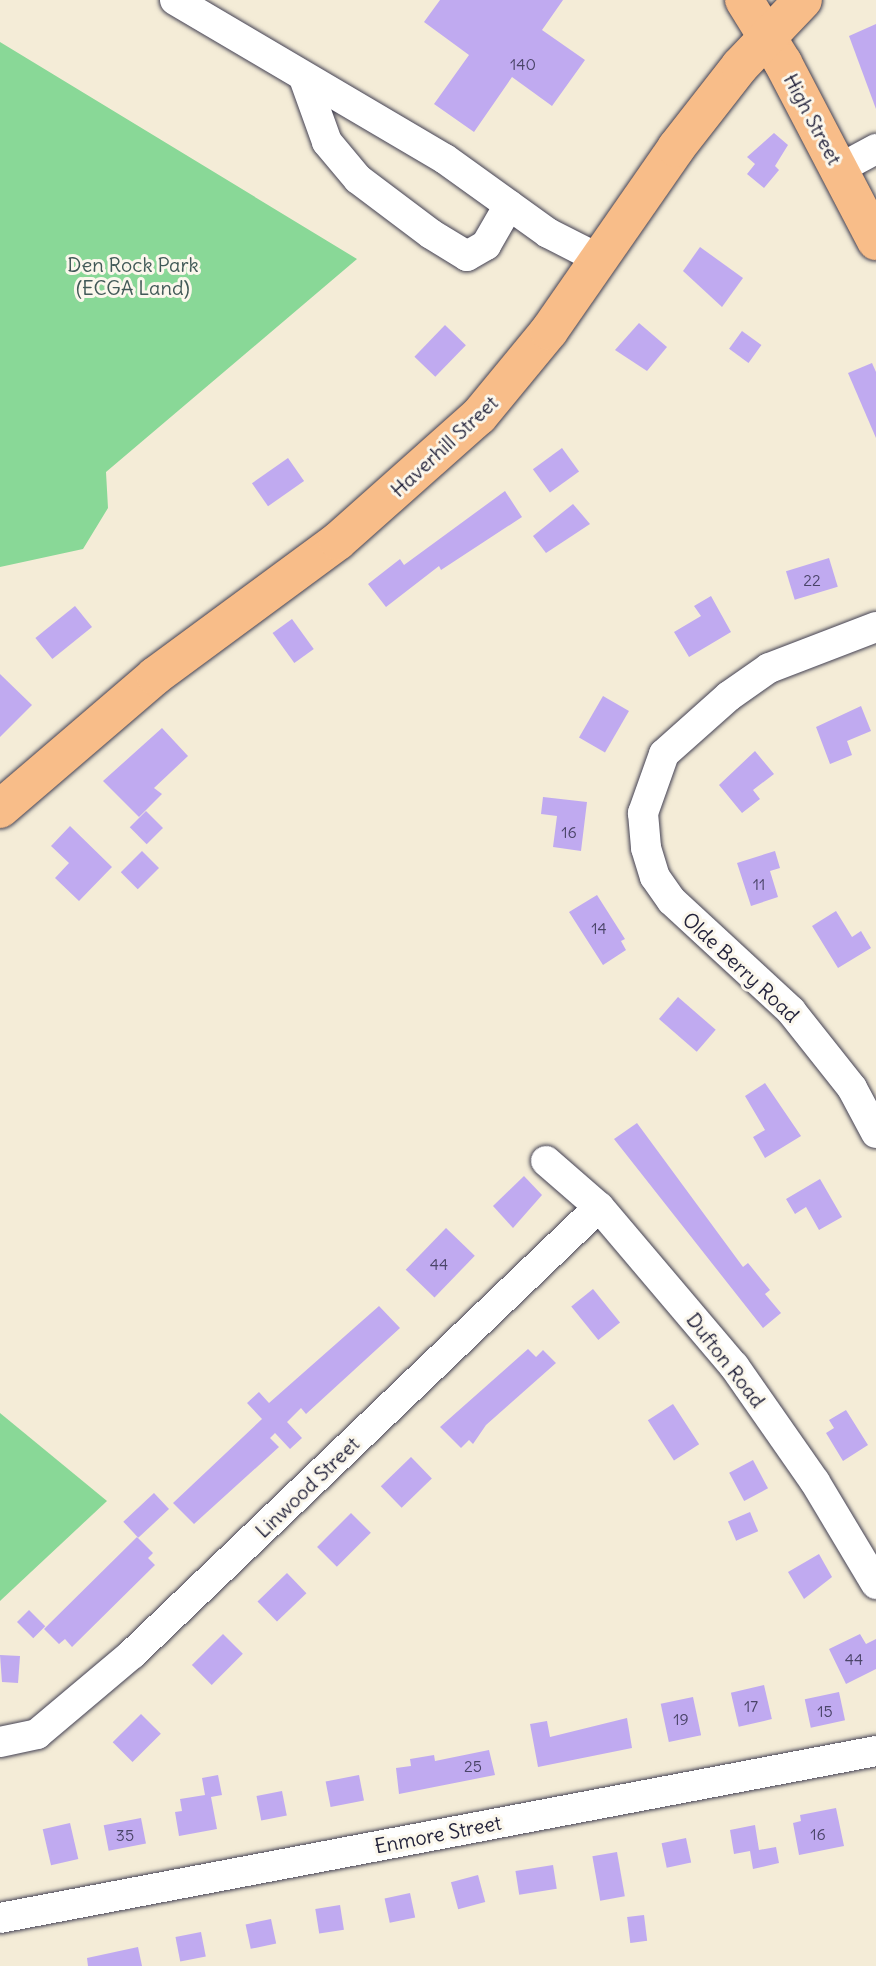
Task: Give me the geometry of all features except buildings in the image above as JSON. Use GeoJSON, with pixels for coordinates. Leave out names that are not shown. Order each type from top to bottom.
{"type":"FeatureCollection","features":[{"type":"Feature","properties":{"kind":"main road","name":"High Street"},"geometry":{"type":"LineString","coordinates":[[744,0],[876,241]]}},
{"type":"Feature","properties":{"kind":"main road","name":"Haverhill Street"},"geometry":{"type":"LineString","coordinates":[[0,809],[155,676],[338,541],[479,416],[535,350],[676,148],[767,38],[803,0]]}},
{"type":"Feature","properties":{"kind":"street"},"geometry":{"type":"LineString","coordinates":[[175,0],[445,159],[568,246],[599,259]]}},
{"type":"Feature","properties":{"kind":"street"},"geometry":{"type":"LineString","coordinates":[[304,78],[327,142],[358,179],[431,234],[467,256],[486,245],[509,205]]}},
{"type":"Feature","properties":{"kind":"street"},"geometry":{"type":"LineString","coordinates":[[839,169],[876,149]]}},
{"type":"Feature","properties":{"kind":"street","name":"Olde Berry Road"},"geometry":{"type":"LineString","coordinates":[[876,627],[769,668],[729,696],[664,754],[643,813],[646,848],[672,901],[791,1011],[852,1088],[876,1133]]}},
{"type":"Feature","properties":{"kind":"street","name":"Dufton Road"},"geometry":{"type":"LineString","coordinates":[[546,1161],[599,1207],[734,1366],[815,1482],[876,1584]]}},
{"type":"Feature","properties":{"kind":"street","name":"Linwood Street"},"geometry":{"type":"LineString","coordinates":[[0,1742],[37,1734],[132,1654],[599,1207]]}},
{"type":"Feature","properties":{"kind":"street","name":"Enmore Street"},"geometry":{"type":"LineString","coordinates":[[0,1918],[876,1751]]}},
{"type":"Feature","properties":{"kind":"green space","name":"Den Rock Park (ECGA Land)"},"geometry":{"type":"Polygon","coordinates":[[[0,42],[357,259],[106,472],[108,508],[83,549],[0,567],[0,42]]]}},
{"type":"Feature","properties":{"kind":"green space"},"geometry":{"type":"Polygon","coordinates":[[[0,1413],[107,1501],[0,1601],[0,1413]]]}}]}
